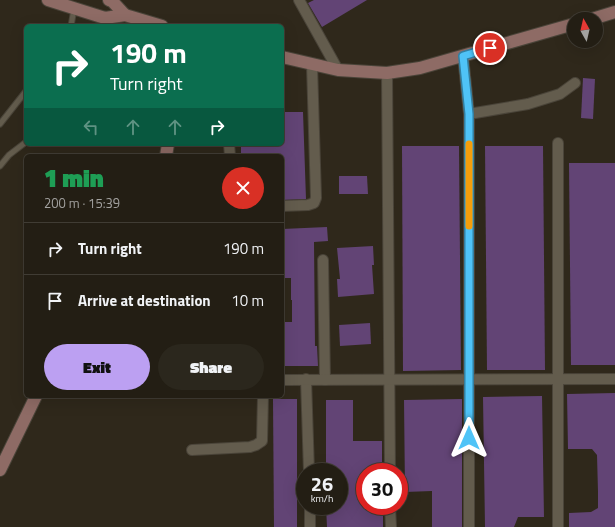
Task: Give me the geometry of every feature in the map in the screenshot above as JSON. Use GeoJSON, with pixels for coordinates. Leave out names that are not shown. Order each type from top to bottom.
{"type":"FeatureCollection","features":[{"type":"Feature","properties":{"kind":"main road"},"geometry":{"type":"LineString","coordinates":[[48,0],[105,18],[125,15],[155,24]]}},
{"type":"Feature","properties":{"kind":"main road"},"geometry":{"type":"LineString","coordinates":[[110,0],[125,15]]}},
{"type":"Feature","properties":{"kind":"main road"},"geometry":{"type":"LineString","coordinates":[[603,16],[615,12]]}},
{"type":"Feature","properties":{"kind":"main road"},"geometry":{"type":"LineString","coordinates":[[284,58],[338,70],[386,73],[420,68],[567,26]]}},
{"type":"Feature","properties":{"kind":"main road"},"geometry":{"type":"LineString","coordinates":[[0,470],[4,455],[35,398]]}},
{"type":"Feature","properties":{"kind":"street"},"geometry":{"type":"LineString","coordinates":[[299,0],[338,70]]}},
{"type":"Feature","properties":{"kind":"street"},"geometry":{"type":"LineString","coordinates":[[463,56],[469,114],[469,527]]}},
{"type":"Feature","properties":{"kind":"street"},"geometry":{"type":"LineString","coordinates":[[284,206],[308,205],[314,203],[316,198],[312,65]]}},
{"type":"Feature","properties":{"kind":"street"},"geometry":{"type":"LineString","coordinates":[[386,73],[390,463]]}},
{"type":"Feature","properties":{"kind":"street"},"geometry":{"type":"LineString","coordinates":[[469,114],[528,104],[560,94],[575,83]]}},
{"type":"Feature","properties":{"kind":"street"},"geometry":{"type":"LineString","coordinates":[[558,143],[558,527]]}},
{"type":"Feature","properties":{"kind":"street"},"geometry":{"type":"LineString","coordinates":[[323,260],[325,380]]}},
{"type":"Feature","properties":{"kind":"street"},"geometry":{"type":"LineString","coordinates":[[306,379],[309,463]]}},
{"type":"Feature","properties":{"kind":"street"},"geometry":{"type":"LineString","coordinates":[[284,380],[615,379]]}},
{"type":"Feature","properties":{"kind":"street"},"geometry":{"type":"LineString","coordinates":[[192,450],[250,446],[256,445],[262,441],[263,398]]}},
{"type":"Feature","properties":{"kind":"street"},"geometry":{"type":"LineString","coordinates":[[310,515],[310,527]]}},
{"type":"Feature","properties":{"kind":"street"},"geometry":{"type":"LineString","coordinates":[[390,515],[391,527]]}},
{"type":"Feature","properties":{"kind":"lane"},"geometry":{"type":"LineString","coordinates":[[71,24],[74,8]]}},
{"type":"Feature","properties":{"kind":"lane"},"geometry":{"type":"LineString","coordinates":[[0,124],[24,94]]}},
{"type":"Feature","properties":{"kind":"lane"},"geometry":{"type":"LineString","coordinates":[[0,166],[9,155],[24,144]]}},
{"type":"Feature","properties":{"kind":"building"},"geometry":{"type":"Polygon","coordinates":[[[314,0],[367,0],[322,27],[308,3],[314,0]]]}},
{"type":"Feature","properties":{"kind":"building"},"geometry":{"type":"Polygon","coordinates":[[[583,78],[595,79],[593,119],[581,118],[583,78]]]}},
{"type":"Feature","properties":{"kind":"building"},"geometry":{"type":"Polygon","coordinates":[[[284,112],[303,112],[306,199],[284,200],[284,154],[241,154],[241,146],[284,146],[284,112]]]}},
{"type":"Feature","properties":{"kind":"building"},"geometry":{"type":"Polygon","coordinates":[[[402,146],[459,146],[461,370],[403,371],[402,146]]]}},
{"type":"Feature","properties":{"kind":"building"},"geometry":{"type":"Polygon","coordinates":[[[485,146],[543,146],[545,370],[487,370],[485,146]]]}},
{"type":"Feature","properties":{"kind":"building"},"geometry":{"type":"Polygon","coordinates":[[[569,163],[615,163],[615,365],[571,365],[569,163]]]}},
{"type":"Feature","properties":{"kind":"building"},"geometry":{"type":"Polygon","coordinates":[[[339,176],[367,176],[368,194],[339,194],[339,176]]]}},
{"type":"Feature","properties":{"kind":"building"},"geometry":{"type":"Polygon","coordinates":[[[327,227],[328,241],[314,242],[315,346],[317,346],[318,366],[284,366],[284,322],[292,322],[292,300],[291,278],[284,278],[284,229],[327,227]]]}},
{"type":"Feature","properties":{"kind":"building"},"geometry":{"type":"Polygon","coordinates":[[[373,246],[374,265],[372,265],[374,294],[338,297],[337,279],[340,279],[337,248],[373,246]]]}},
{"type":"Feature","properties":{"kind":"building"},"geometry":{"type":"Polygon","coordinates":[[[370,323],[371,344],[340,346],[339,325],[370,323]]]}},
{"type":"Feature","properties":{"kind":"building"},"geometry":{"type":"Polygon","coordinates":[[[615,393],[615,527],[569,527],[569,513],[591,512],[598,508],[598,492],[597,455],[592,449],[568,449],[567,394],[615,393]]]}},
{"type":"Feature","properties":{"kind":"building"},"geometry":{"type":"Polygon","coordinates":[[[542,396],[544,517],[518,517],[514,527],[485,527],[483,397],[542,396]]]}},
{"type":"Feature","properties":{"kind":"building"},"geometry":{"type":"Polygon","coordinates":[[[273,399],[297,399],[297,527],[274,527],[273,399]]]}},
{"type":"Feature","properties":{"kind":"building"},"geometry":{"type":"Polygon","coordinates":[[[462,399],[462,527],[432,527],[432,491],[408,492],[408,463],[405,463],[404,400],[462,399]]]}},
{"type":"Feature","properties":{"kind":"building"},"geometry":{"type":"Polygon","coordinates":[[[326,400],[353,400],[353,441],[382,441],[382,463],[356,463],[356,515],[383,515],[383,527],[327,527],[326,515],[348,515],[348,463],[326,463],[326,400]]]}},
{"type":"Feature","properties":{"kind":"slow traffic"},"geometry":{"type":"LineString","coordinates":[[469,144],[469,226]]}},
{"type":"Feature","properties":{"kind":"route"},"geometry":{"type":"LineString","coordinates":[[469,438],[469,114],[463,56],[490,48]]}}]}
